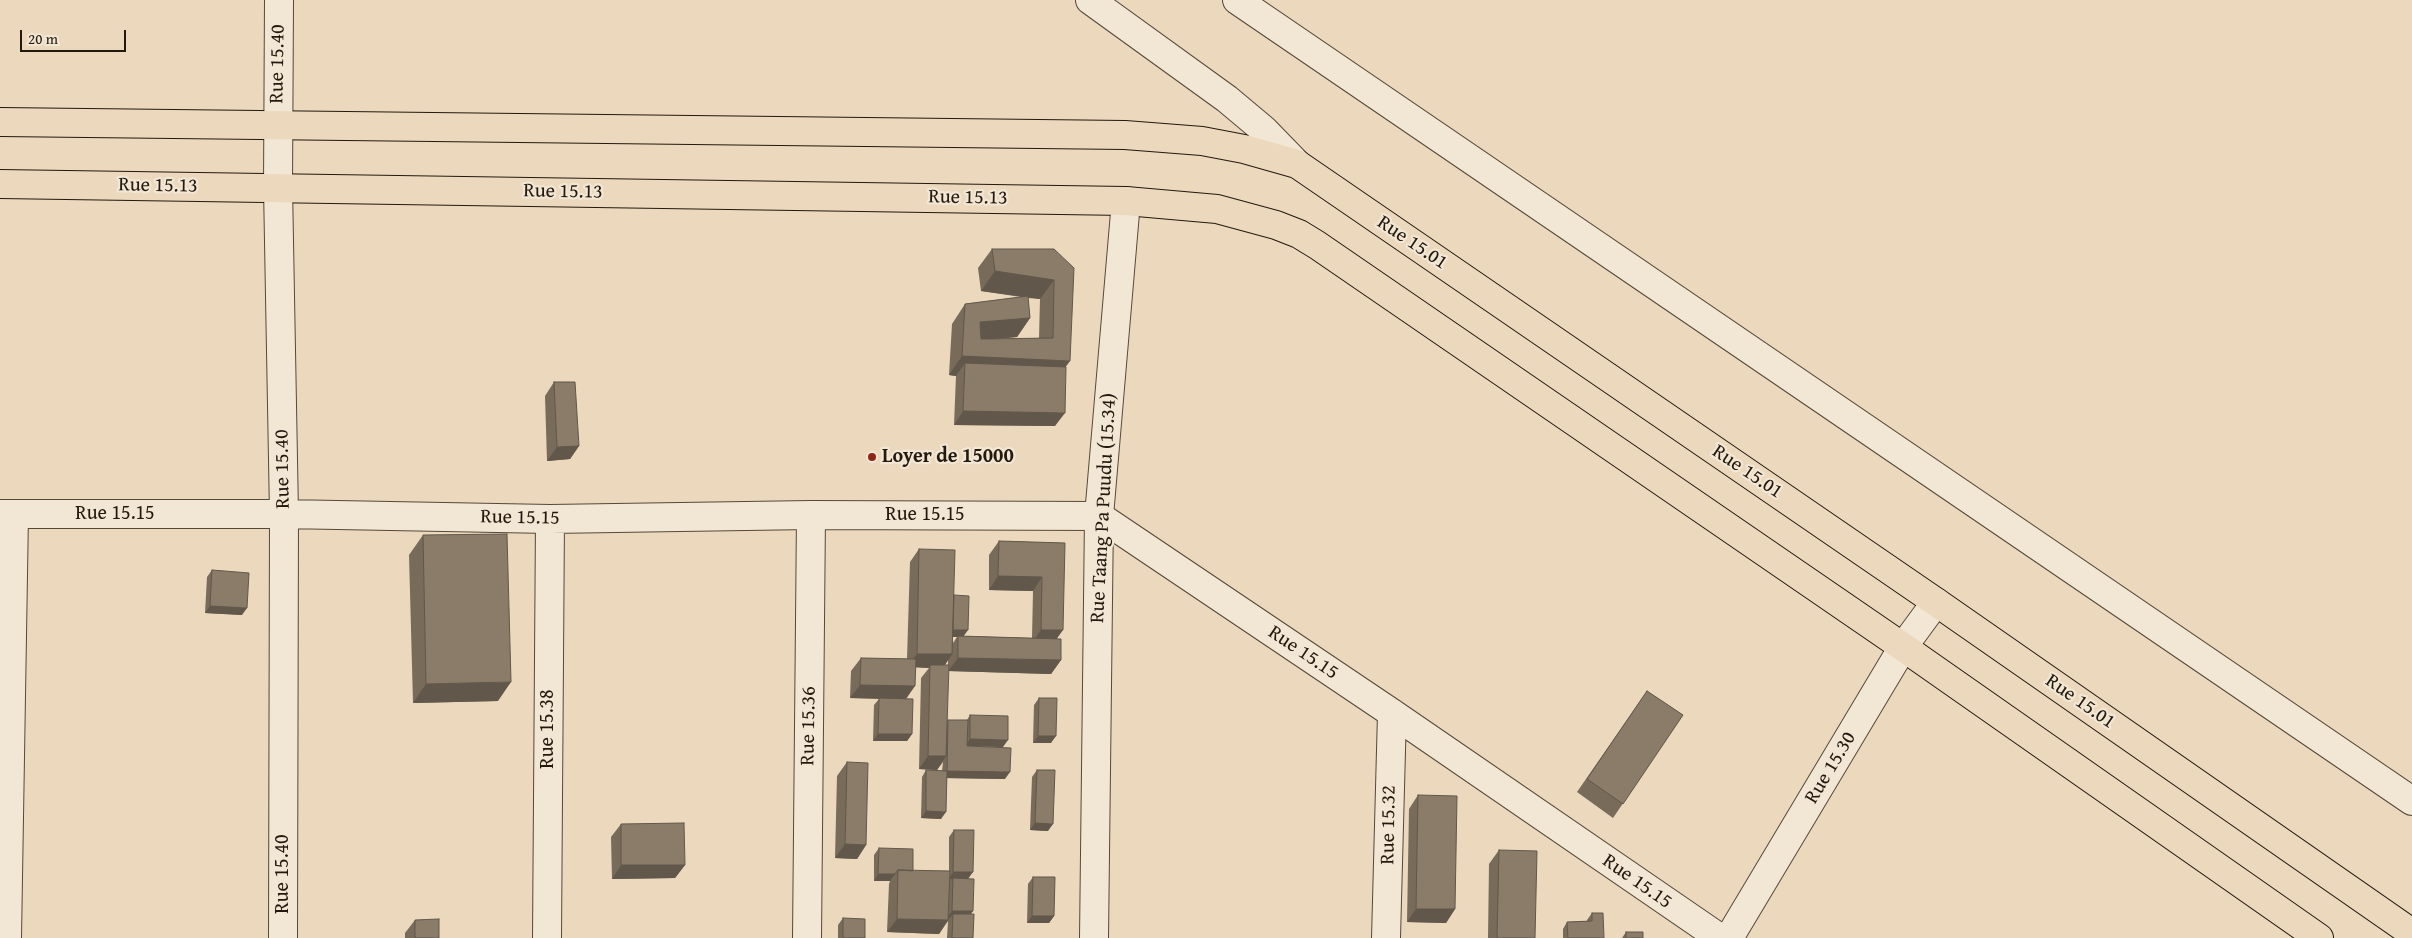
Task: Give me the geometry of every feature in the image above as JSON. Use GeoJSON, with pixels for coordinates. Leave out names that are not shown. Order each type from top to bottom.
{"type":"FeatureCollection","features":[{"type":"Feature","properties":{"kind":"main road"},"geometry":{"type":"LineString","coordinates":[[0,122],[1126,135],[1202,141],[1244,149],[1297,164]]}},
{"type":"Feature","properties":{"kind":"main road","name":"Rue 15.01"},"geometry":{"type":"LineString","coordinates":[[1297,164],[1936,602],[2412,933]]}},
{"type":"Feature","properties":{"kind":"main road","name":"Rue 15.13"},"geometry":{"type":"LineString","coordinates":[[0,184],[1126,201]]}},
{"type":"Feature","properties":{"kind":"main road"},"geometry":{"type":"LineString","coordinates":[[1126,201],[1217,208],[1276,225],[1299,234],[1317,245],[1903,647],[2319,938]]}},
{"type":"Feature","properties":{"kind":"street","name":"Rue 15.40"},"geometry":{"type":"LineString","coordinates":[[279,0],[278,187],[284,514],[283,938]]}},
{"type":"Feature","properties":{"kind":"street","name":"Rue 15.01"},"geometry":{"type":"LineString","coordinates":[[1090,0],[1227,99],[1264,130],[1297,164]]}},
{"type":"Feature","properties":{"kind":"street"},"geometry":{"type":"LineString","coordinates":[[1237,0],[2412,802]]}},
{"type":"Feature","properties":{"kind":"street","name":"Rue Taang Pa Puudu (15.34)"},"geometry":{"type":"LineString","coordinates":[[1094,938],[1100,516],[1126,201]]}},
{"type":"Feature","properties":{"kind":"street"},"geometry":{"type":"LineString","coordinates":[[7,514],[7,938]]}},
{"type":"Feature","properties":{"kind":"street","name":"Rue 15.15"},"geometry":{"type":"LineString","coordinates":[[7,514],[284,514],[550,519],[811,515],[1100,516],[1392,712],[1705,933]]}},
{"type":"Feature","properties":{"kind":"street","name":"Rue 15.36"},"geometry":{"type":"LineString","coordinates":[[807,938],[811,515]]}},
{"type":"Feature","properties":{"kind":"street","name":"Rue 15.38"},"geometry":{"type":"LineString","coordinates":[[547,938],[550,519]]}},
{"type":"Feature","properties":{"kind":"street","name":"Rue 15.30"},"geometry":{"type":"LineString","coordinates":[[1730,938],[1903,647],[1936,602]]}},
{"type":"Feature","properties":{"kind":"street","name":"Rue 15.32"},"geometry":{"type":"LineString","coordinates":[[1386,938],[1392,712]]}},
{"type":"Feature","properties":{"kind":"building"},"geometry":{"type":"Polygon","coordinates":[[[992,249],[1054,249],[1074,268],[1070,361],[962,356],[965,304],[1028,296],[1030,318],[980,322],[981,339],[1053,338],[1054,280],[995,271],[992,249]]]}},
{"type":"Feature","properties":{"kind":"building"},"geometry":{"type":"Polygon","coordinates":[[[965,363],[1066,367],[1065,413],[963,411],[965,363]]]}},
{"type":"Feature","properties":{"kind":"building"},"geometry":{"type":"Polygon","coordinates":[[[554,382],[575,382],[579,446],[557,447],[554,382]]]}},
{"type":"Feature","properties":{"kind":"building"},"geometry":{"type":"Polygon","coordinates":[[[507,534],[511,682],[426,684],[423,535],[507,534]]]}},
{"type":"Feature","properties":{"kind":"building"},"geometry":{"type":"Polygon","coordinates":[[[999,541],[1065,543],[1063,630],[1041,630],[1042,577],[998,576],[999,541]]]}},
{"type":"Feature","properties":{"kind":"building"},"geometry":{"type":"Polygon","coordinates":[[[919,549],[955,550],[952,654],[917,654],[919,549]]]}},
{"type":"Feature","properties":{"kind":"building"},"geometry":{"type":"Polygon","coordinates":[[[212,570],[249,573],[247,608],[210,606],[212,570]]]}},
{"type":"Feature","properties":{"kind":"building"},"geometry":{"type":"Polygon","coordinates":[[[954,595],[969,596],[968,630],[953,630],[954,595]]]}},
{"type":"Feature","properties":{"kind":"building"},"geometry":{"type":"Polygon","coordinates":[[[958,636],[1061,639],[1061,660],[958,658],[958,636]]]}},
{"type":"Feature","properties":{"kind":"building"},"geometry":{"type":"Polygon","coordinates":[[[861,658],[916,659],[915,686],[860,685],[861,658]]]}},
{"type":"Feature","properties":{"kind":"building"},"geometry":{"type":"Polygon","coordinates":[[[930,665],[949,665],[946,756],[928,756],[930,665]]]}},
{"type":"Feature","properties":{"kind":"building"},"geometry":{"type":"Polygon","coordinates":[[[1647,691],[1683,715],[1623,804],[1587,779],[1647,691]]]}},
{"type":"Feature","properties":{"kind":"building"},"geometry":{"type":"Polygon","coordinates":[[[879,698],[913,699],[912,734],[878,734],[879,698]]]}},
{"type":"Feature","properties":{"kind":"building"},"geometry":{"type":"Polygon","coordinates":[[[1039,698],[1057,698],[1056,736],[1038,736],[1039,698]]]}},
{"type":"Feature","properties":{"kind":"building"},"geometry":{"type":"Polygon","coordinates":[[[970,715],[1008,716],[1008,740],[970,739],[970,715]]]}},
{"type":"Feature","properties":{"kind":"building"},"geometry":{"type":"Polygon","coordinates":[[[948,720],[968,720],[967,746],[1011,748],[1010,772],[947,771],[948,720]]]}},
{"type":"Feature","properties":{"kind":"building"},"geometry":{"type":"Polygon","coordinates":[[[847,762],[868,763],[866,845],[845,844],[847,762]]]}},
{"type":"Feature","properties":{"kind":"building"},"geometry":{"type":"Polygon","coordinates":[[[926,770],[947,771],[946,812],[926,811],[926,770]]]}},
{"type":"Feature","properties":{"kind":"building"},"geometry":{"type":"Polygon","coordinates":[[[1037,770],[1055,770],[1053,824],[1035,823],[1037,770]]]}},
{"type":"Feature","properties":{"kind":"building"},"geometry":{"type":"Polygon","coordinates":[[[1418,795],[1457,796],[1455,909],[1416,909],[1418,795]]]}},
{"type":"Feature","properties":{"kind":"building"},"geometry":{"type":"Polygon","coordinates":[[[684,823],[685,865],[621,865],[621,824],[684,823]]]}},
{"type":"Feature","properties":{"kind":"building"},"geometry":{"type":"Polygon","coordinates":[[[954,830],[974,830],[973,872],[953,872],[954,830]]]}},
{"type":"Feature","properties":{"kind":"building"},"geometry":{"type":"Polygon","coordinates":[[[879,848],[913,849],[913,871],[898,870],[895,874],[878,874],[879,848]]]}},
{"type":"Feature","properties":{"kind":"building"},"geometry":{"type":"Polygon","coordinates":[[[1499,850],[1537,851],[1535,938],[1497,938],[1499,850]]]}},
{"type":"Feature","properties":{"kind":"building"},"geometry":{"type":"Polygon","coordinates":[[[898,870],[950,871],[948,920],[897,919],[898,870]]]}},
{"type":"Feature","properties":{"kind":"building"},"geometry":{"type":"Polygon","coordinates":[[[1033,877],[1055,877],[1054,916],[1032,916],[1033,877]]]}},
{"type":"Feature","properties":{"kind":"building"},"geometry":{"type":"Polygon","coordinates":[[[953,878],[974,879],[973,911],[952,911],[953,878]]]}},
{"type":"Feature","properties":{"kind":"building"},"geometry":{"type":"Polygon","coordinates":[[[1592,913],[1603,913],[1604,938],[1568,938],[1567,922],[1592,921],[1592,913]]]}},
{"type":"Feature","properties":{"kind":"building"},"geometry":{"type":"Polygon","coordinates":[[[953,914],[974,914],[973,938],[952,938],[953,914]]]}},
{"type":"Feature","properties":{"kind":"building"},"geometry":{"type":"Polygon","coordinates":[[[843,918],[865,919],[865,938],[843,938],[843,918]]]}},
{"type":"Feature","properties":{"kind":"building"},"geometry":{"type":"Polygon","coordinates":[[[439,919],[439,938],[415,938],[415,920],[439,919]]]}},
{"type":"Feature","properties":{"kind":"building"},"geometry":{"type":"Polygon","coordinates":[[[1626,932],[1643,932],[1643,938],[1626,938],[1626,932]]]}},
{"type":"Feature","properties":{"kind":"place","name":"Loyer de 15000"},"geometry":{"type":"Point","coordinates":[872,457]}}]}
